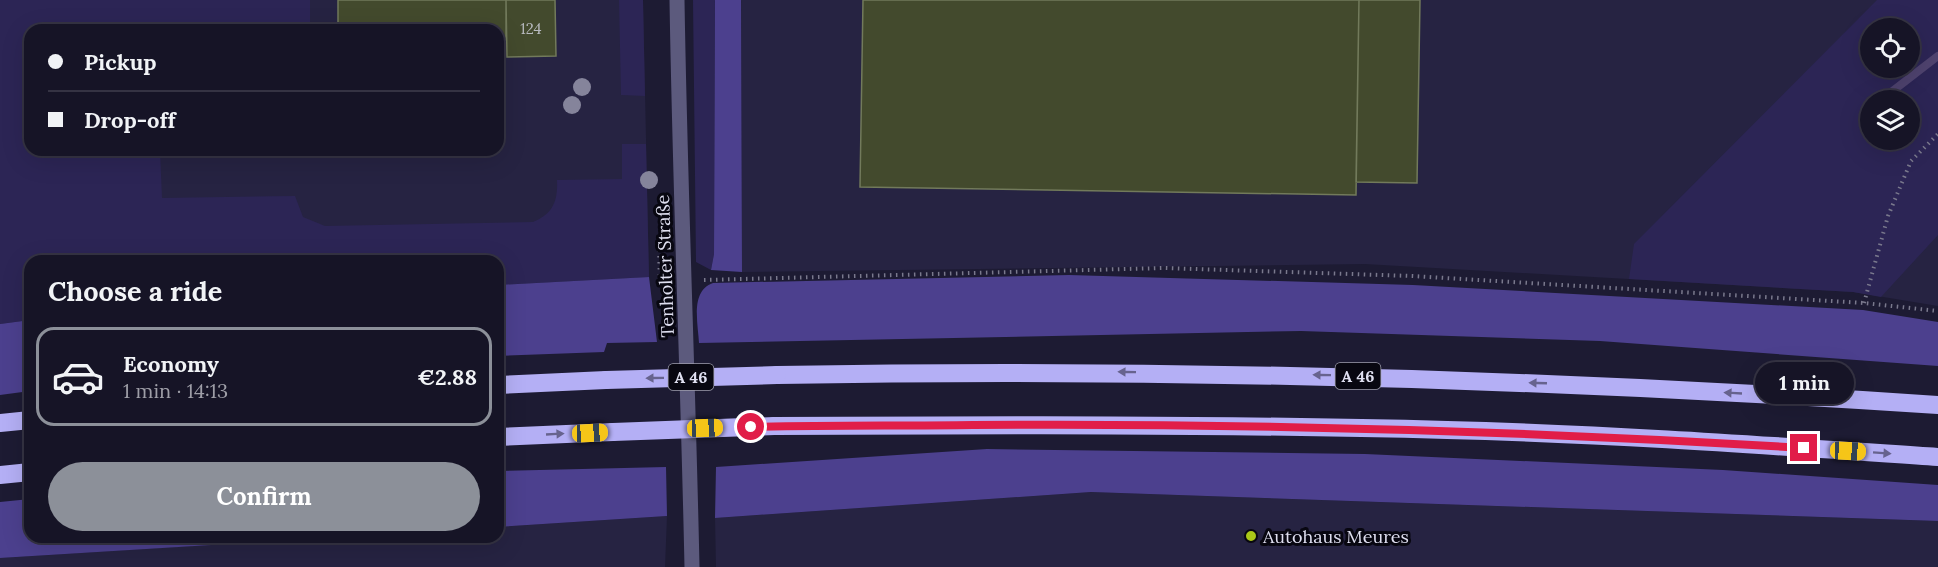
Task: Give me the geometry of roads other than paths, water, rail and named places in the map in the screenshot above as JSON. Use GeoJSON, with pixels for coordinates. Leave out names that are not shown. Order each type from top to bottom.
{"type":"FeatureCollection","features":[{"type":"Feature","properties":{"kind":"highway","name":"A 46"},"geometry":{"type":"LineString","coordinates":[[504,385],[777,375],[1095,372],[1376,376],[1587,385],[1938,405]]}},
{"type":"Feature","properties":{"kind":"highway"},"geometry":{"type":"LineString","coordinates":[[0,423],[24,421]]}},
{"type":"Feature","properties":{"kind":"highway"},"geometry":{"type":"LineString","coordinates":[[504,437],[774,426],[1142,424],[1429,429],[1670,440],[1938,457]]}},
{"type":"Feature","properties":{"kind":"highway"},"geometry":{"type":"LineString","coordinates":[[0,475],[24,473]]}},
{"type":"Feature","properties":{"kind":"street","name":"Tenholter Straße"},"geometry":{"type":"LineString","coordinates":[[677,0],[692,567]]}},
{"type":"Feature","properties":{"kind":"waterway"},"geometry":{"type":"LineString","coordinates":[[1894,90],[1938,56]]}},
{"type":"Feature","properties":{"kind":"place","name":"Autohaus Meures"},"geometry":{"type":"Point","coordinates":[1251,536]}}]}
